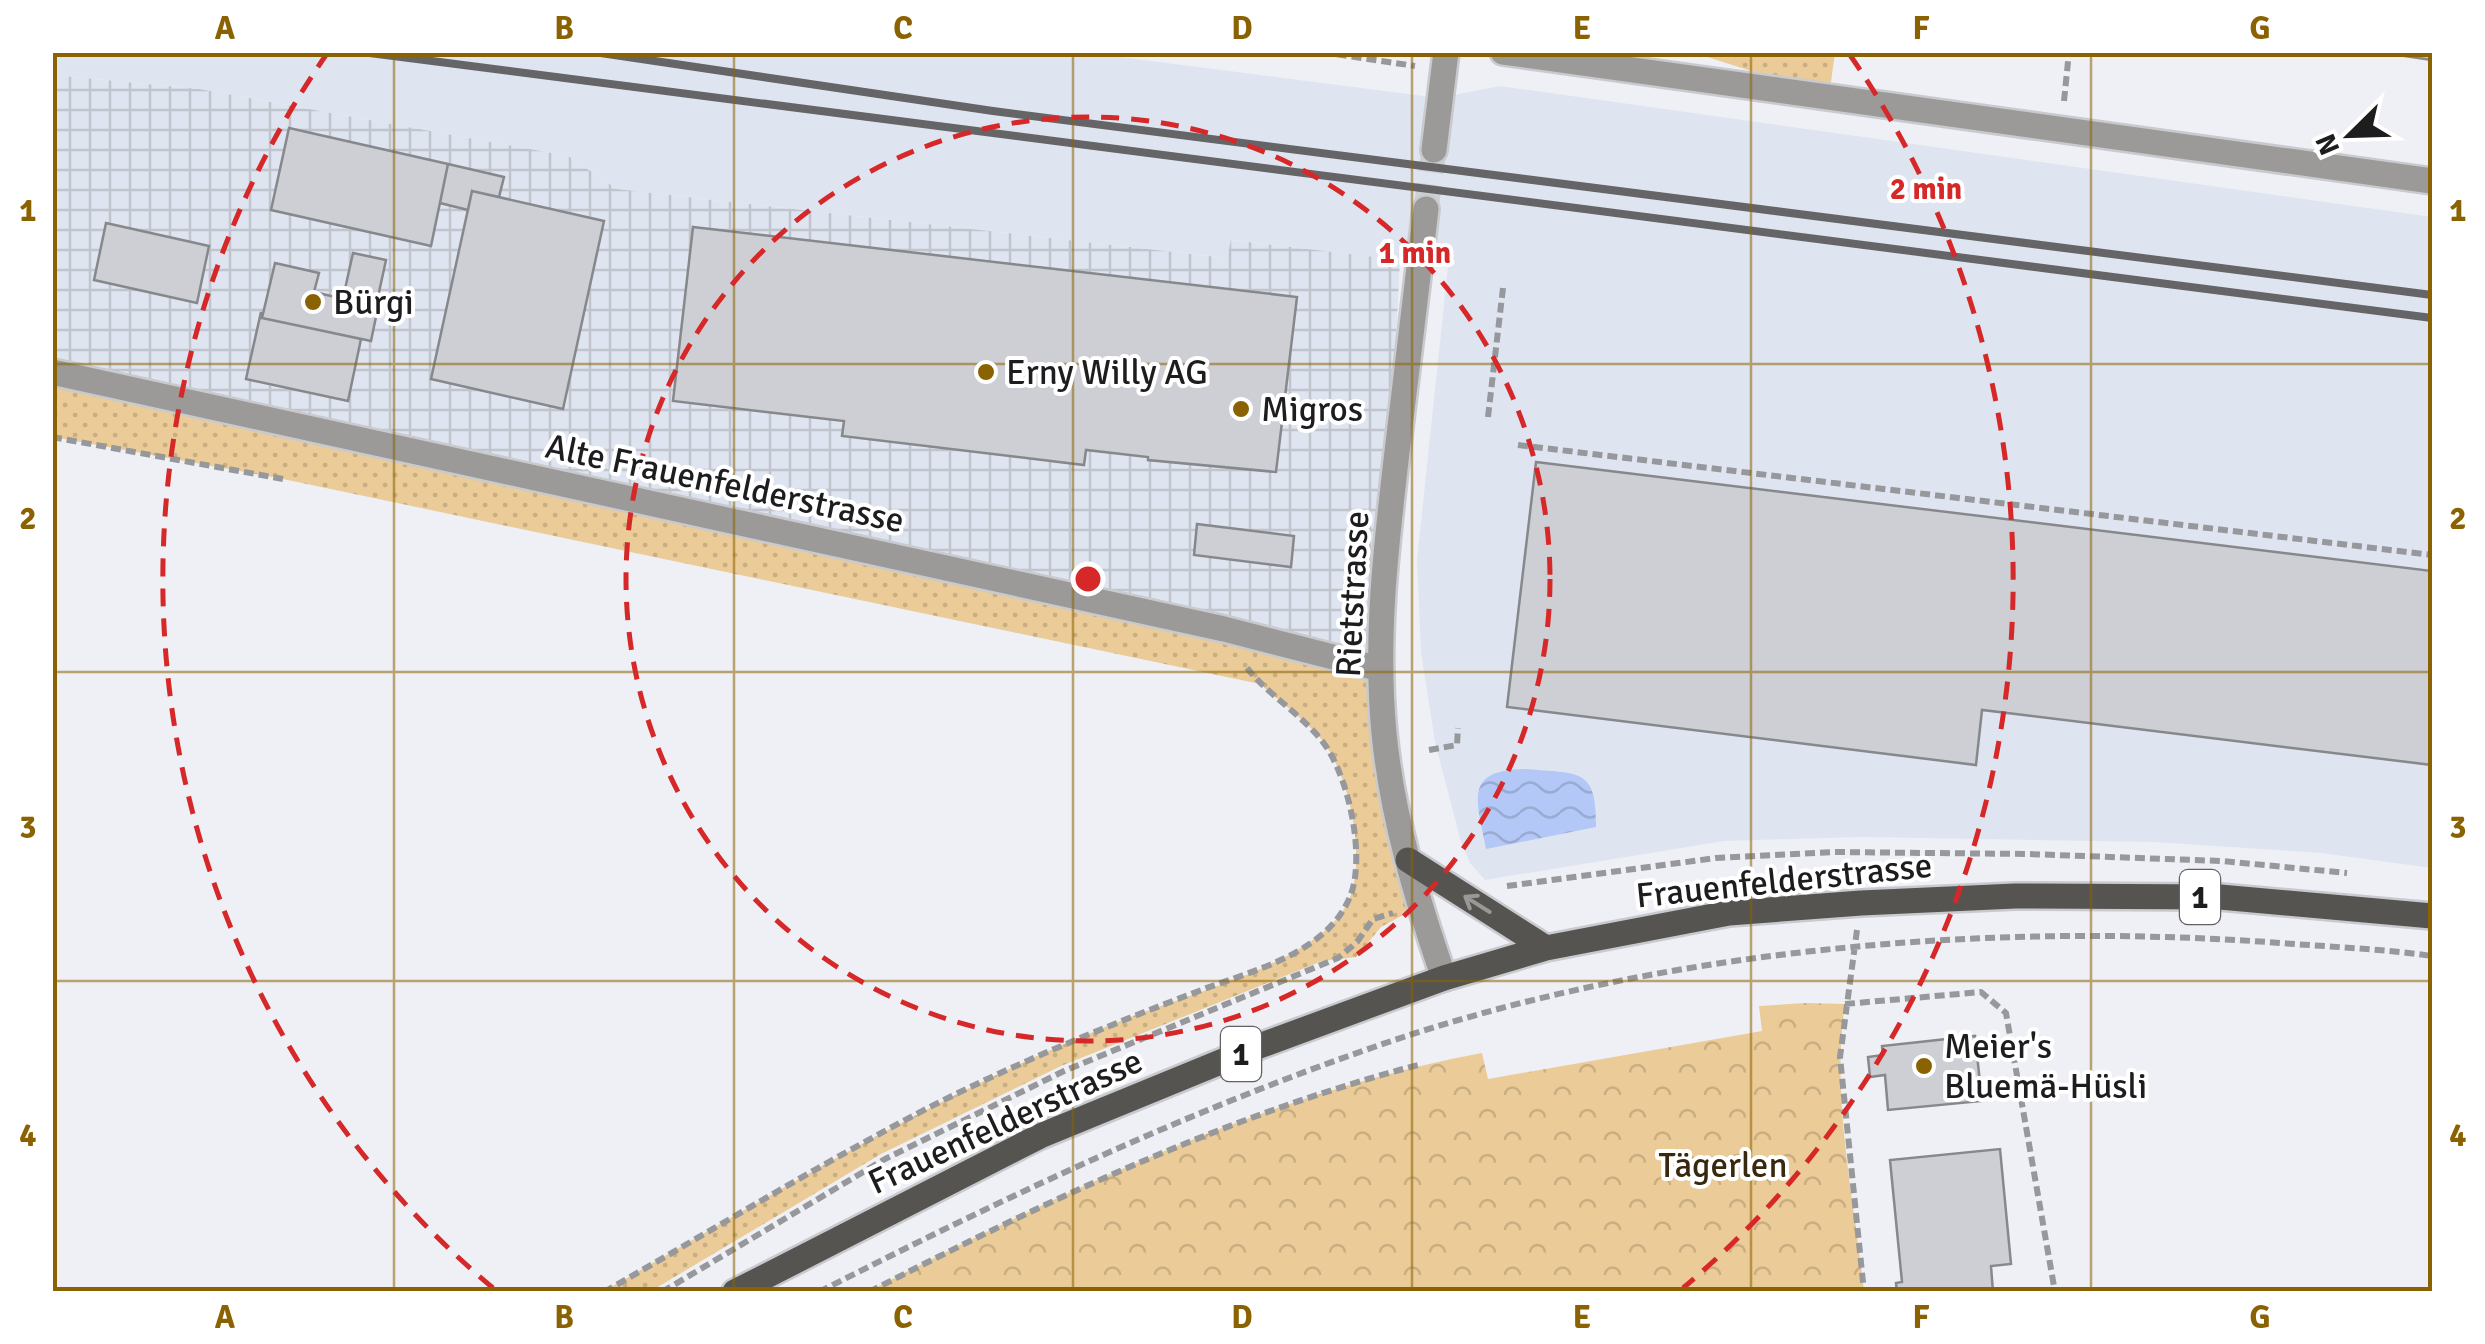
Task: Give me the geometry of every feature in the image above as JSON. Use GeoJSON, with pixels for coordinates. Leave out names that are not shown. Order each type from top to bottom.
{"type":"FeatureCollection","features":[{"type":"Feature","properties":{"kind":"main road"},"geometry":{"type":"LineString","coordinates":[[1408,860],[1546,948]]}},
{"type":"Feature","properties":{"kind":"main road","name":"Frauenfelderstrasse"},"geometry":{"type":"LineString","coordinates":[[735,1292],[1040,1136],[1444,978],[1546,948],[1729,914],[1983,897],[2220,898],[2432,916]]}},
{"type":"Feature","properties":{"kind":"street"},"geometry":{"type":"LineString","coordinates":[[1503,52],[2432,181]]}},
{"type":"Feature","properties":{"kind":"street"},"geometry":{"type":"LineString","coordinates":[[1434,150],[1445,61]]}},
{"type":"Feature","properties":{"kind":"street","name":"Rietstrasse"},"geometry":{"type":"LineString","coordinates":[[1426,209],[1382,580],[1380,669],[1387,758],[1408,860],[1444,978]]}},
{"type":"Feature","properties":{"kind":"street","name":"Alte Frauenfelderstrasse"},"geometry":{"type":"LineString","coordinates":[[52,372],[1224,629],[1380,669]]}},
{"type":"Feature","properties":{"kind":"path"},"geometry":{"type":"LineString","coordinates":[[1322,52],[1445,61]]}},
{"type":"Feature","properties":{"kind":"path"},"geometry":{"type":"LineString","coordinates":[[2061,129],[2069,52]]}},
{"type":"Feature","properties":{"kind":"path"},"geometry":{"type":"LineString","coordinates":[[1488,416],[1503,288]]}},
{"type":"Feature","properties":{"kind":"path"},"geometry":{"type":"LineString","coordinates":[[52,437],[283,479]]}},
{"type":"Feature","properties":{"kind":"path"},"geometry":{"type":"LineString","coordinates":[[1518,445],[2432,555]]}},
{"type":"Feature","properties":{"kind":"path"},"geometry":{"type":"LineString","coordinates":[[604,1292],[929,1108],[1056,1048],[1288,956],[1312,942],[1335,920],[1350,896],[1356,868],[1349,805],[1338,768],[1318,734],[1248,670],[1224,629]]}},
{"type":"Feature","properties":{"kind":"path"},"geometry":{"type":"LineString","coordinates":[[1429,750],[1457,745],[1458,728]]}},
{"type":"Feature","properties":{"kind":"path"},"geometry":{"type":"LineString","coordinates":[[1499,887],[1716,858],[1833,852],[2222,861],[2356,874]]}},
{"type":"Feature","properties":{"kind":"path"},"geometry":{"type":"LineString","coordinates":[[662,1292],[885,1159],[1064,1072],[1338,958],[1358,942],[1376,918]]}},
{"type":"Feature","properties":{"kind":"path"},"geometry":{"type":"LineString","coordinates":[[819,1292],[1077,1166],[1224,1103],[1376,1046],[1589,986],[1738,962],[1961,938],[2167,934],[2432,956]]}},
{"type":"Feature","properties":{"kind":"path"},"geometry":{"type":"LineString","coordinates":[[1855,947],[1840,1043],[1841,1090],[1864,1292]]}},
{"type":"Feature","properties":{"kind":"path"},"geometry":{"type":"LineString","coordinates":[[1845,1004],[1981,992],[2006,1014],[2055,1292]]}},
{"type":"Feature","properties":{"kind":"path"},"geometry":{"type":"LineString","coordinates":[[869,1292],[1141,1162],[1276,1110],[1422,1064]]}},
{"type":"Feature","properties":{"kind":"shaded area"},"geometry":{"type":"Polygon","coordinates":[[[52,53],[1089,53],[1439,98],[1500,86],[2432,217],[2432,868],[2321,853],[2154,842],[1861,837],[1724,841],[1485,880],[1470,863],[1461,842],[1435,742],[1421,652],[1417,560],[1448,266],[1232,240],[1227,258],[617,189],[568,156],[199,89],[53,75],[52,53]]]}},
{"type":"Feature","properties":{"kind":"shaded area"},"geometry":{"type":"Polygon","coordinates":[[[53,75],[199,89],[568,156],[617,189],[1227,258],[1231,240],[1400,260],[1380,669],[53,372],[53,75]]]}},
{"type":"Feature","properties":{"kind":"green space"},"geometry":{"type":"Polygon","coordinates":[[[1695,53],[1835,53],[1829,96],[1695,53]]]}},
{"type":"Feature","properties":{"kind":"green space"},"geometry":{"type":"Polygon","coordinates":[[[52,372],[1380,669],[1420,906],[1381,927],[1356,957],[1322,961],[1061,1066],[881,1154],[651,1291],[604,1291],[867,1141],[1002,1072],[1141,1013],[1253,972],[1309,943],[1346,906],[1356,868],[1353,821],[1332,756],[1308,725],[1260,684],[283,479],[53,437],[52,372]]]}},
{"type":"Feature","properties":{"kind":"green space","name":"Tägerlen"},"geometry":{"type":"Polygon","coordinates":[[[1845,1004],[1841,1039],[1842,1111],[1864,1291],[869,1291],[1091,1183],[1244,1120],[1322,1093],[1482,1053],[1488,1079],[1762,1031],[1759,1006],[1845,1004]]]}},
{"type":"Feature","properties":{"kind":"water"},"geometry":{"type":"Polygon","coordinates":[[[1506,770],[1581,777],[1593,793],[1596,827],[1486,849],[1478,803],[1483,782],[1506,770]]]}},
{"type":"Feature","properties":{"kind":"building"},"geometry":{"type":"Polygon","coordinates":[[[2378,52],[2432,52],[2432,60],[2378,52]]]}},
{"type":"Feature","properties":{"kind":"building"},"geometry":{"type":"Polygon","coordinates":[[[289,128],[448,164],[431,246],[271,210],[289,128]]]}},
{"type":"Feature","properties":{"kind":"building"},"geometry":{"type":"Polygon","coordinates":[[[448,164],[504,177],[499,197],[472,191],[468,210],[440,203],[448,164]]]}},
{"type":"Feature","properties":{"kind":"building"},"geometry":{"type":"Polygon","coordinates":[[[472,191],[604,221],[563,409],[431,379],[472,191]]]}},
{"type":"Feature","properties":{"kind":"building"},"geometry":{"type":"Polygon","coordinates":[[[106,223],[209,246],[197,303],[94,280],[106,223]]]}},
{"type":"Feature","properties":{"kind":"building"},"geometry":{"type":"Polygon","coordinates":[[[693,227],[1297,297],[1276,472],[1086,450],[1084,465],[842,436],[844,421],[673,401],[693,227]]]}},
{"type":"Feature","properties":{"kind":"building"},"geometry":{"type":"Polygon","coordinates":[[[353,253],[386,260],[376,306],[343,298],[353,253]]]}},
{"type":"Feature","properties":{"kind":"building","name":"Bürgi"},"geometry":{"type":"Polygon","coordinates":[[[275,263],[319,273],[314,292],[378,307],[371,341],[262,318],[275,263]]]}},
{"type":"Feature","properties":{"kind":"building"},"geometry":{"type":"Polygon","coordinates":[[[261,312],[262,318],[361,339],[348,401],[246,379],[261,312]]]}},
{"type":"Feature","properties":{"kind":"building"},"geometry":{"type":"Polygon","coordinates":[[[1536,462],[2432,571],[2432,765],[1982,710],[1976,765],[1507,707],[1536,462]]]}},
{"type":"Feature","properties":{"kind":"building"},"geometry":{"type":"Polygon","coordinates":[[[1197,524],[1294,536],[1291,567],[1194,555],[1197,524]]]}},
{"type":"Feature","properties":{"kind":"building","name":"Meier's Bluemä-Hüsli"},"geometry":{"type":"Polygon","coordinates":[[[1975,1036],[1982,1101],[1888,1110],[1885,1075],[1870,1077],[1868,1057],[1883,1055],[1882,1046],[1975,1036]]]}},
{"type":"Feature","properties":{"kind":"building"},"geometry":{"type":"Polygon","coordinates":[[[2000,1149],[2011,1264],[1991,1266],[1993,1292],[1897,1292],[1896,1283],[1902,1282],[1890,1160],[2000,1149]]]}},
{"type":"Feature","properties":{"kind":"tunnel"},"geometry":{"type":"LineString","coordinates":[[1426,209],[1434,150]]}},
{"type":"Feature","properties":{"kind":"railway"},"geometry":{"type":"LineString","coordinates":[[362,52],[2432,318]]}},
{"type":"Feature","properties":{"kind":"railway"},"geometry":{"type":"LineString","coordinates":[[594,52],[993,111],[2432,295]]}},
{"type":"Feature","properties":{"kind":"place","name":"Bürgi"},"geometry":{"type":"Point","coordinates":[313,302]}},
{"type":"Feature","properties":{"kind":"place","name":"Erny Willy AG"},"geometry":{"type":"Point","coordinates":[986,372]}},
{"type":"Feature","properties":{"kind":"place","name":"Migros"},"geometry":{"type":"Point","coordinates":[1241,409]}},
{"type":"Feature","properties":{"kind":"place","name":"Meier's Bluemä-Hüsli"},"geometry":{"type":"Point","coordinates":[1924,1066]}}]}
